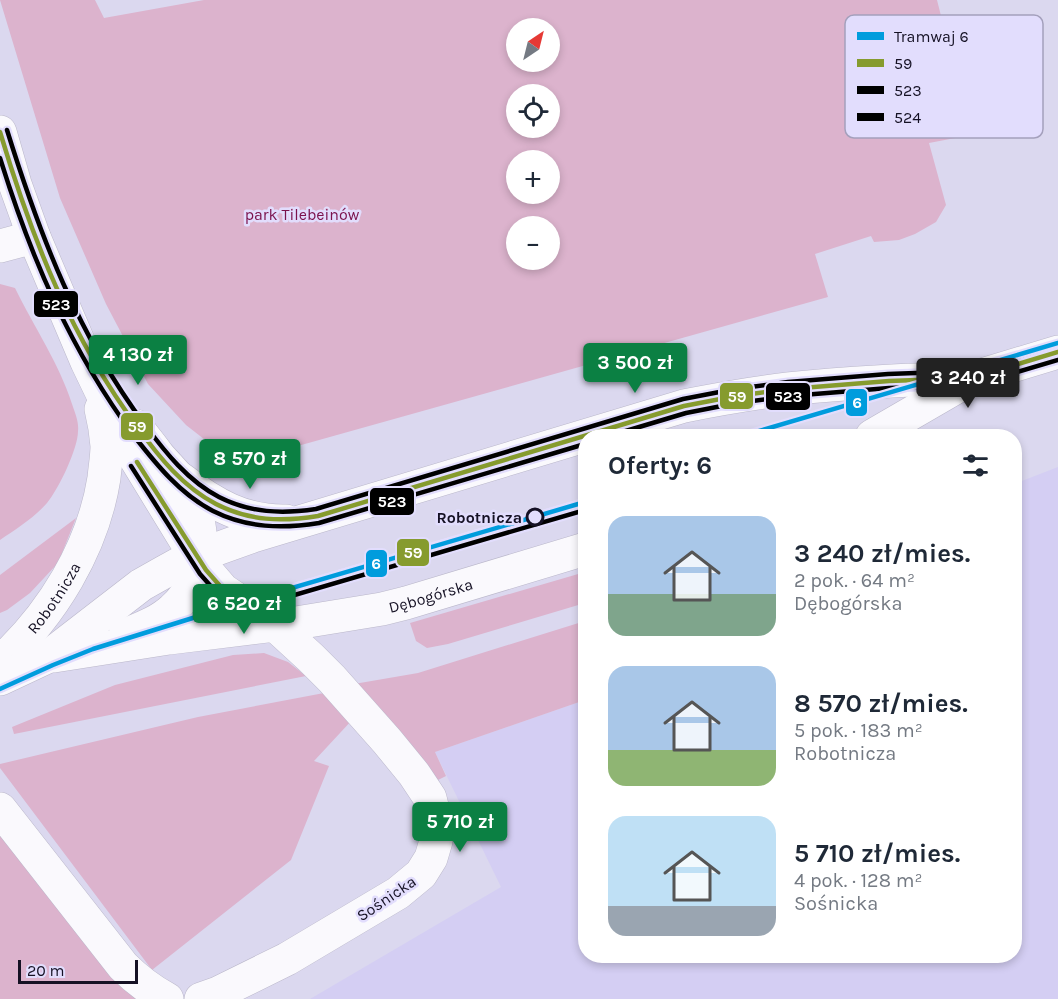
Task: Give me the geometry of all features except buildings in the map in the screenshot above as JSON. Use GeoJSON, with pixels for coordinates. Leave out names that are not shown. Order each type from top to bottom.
{"type":"FeatureCollection","features":[{"type":"Feature","properties":{"kind":"street","name":"Robotnicza"},"geometry":{"type":"LineString","coordinates":[[0,132],[34,237],[87,362],[126,443],[198,557]]}},
{"type":"Feature","properties":{"kind":"street"},"geometry":{"type":"LineString","coordinates":[[0,246],[34,237]]}},
{"type":"Feature","properties":{"kind":"street","name":"Robotnicza"},"geometry":{"type":"LineString","coordinates":[[67,315],[123,409],[159,456],[180,478],[216,504],[257,519],[284,521],[318,516]]}},
{"type":"Feature","properties":{"kind":"street","name":"Robotnicza"},"geometry":{"type":"LineString","coordinates":[[0,662],[33,628],[67,580],[92,527],[100,500],[107,448],[104,424],[100,404],[67,315]]}},
{"type":"Feature","properties":{"kind":"street","name":"Dębogórska"},"geometry":{"type":"LineString","coordinates":[[884,429],[972,378],[1058,352]]}},
{"type":"Feature","properties":{"kind":"street","name":"Dębogórska"},"geometry":{"type":"LineString","coordinates":[[607,429],[684,406],[736,396],[789,389],[879,382],[972,378]]}},
{"type":"Feature","properties":{"kind":"street","name":"Dębogórska"},"geometry":{"type":"LineString","coordinates":[[0,679],[49,657],[141,585],[186,560],[253,536],[578,438]]}},
{"type":"Feature","properties":{"kind":"street","name":"Robotnicza"},"geometry":{"type":"LineString","coordinates":[[180,478],[196,508],[200,538],[198,557]]}},
{"type":"Feature","properties":{"kind":"street","name":"Dębogórska"},"geometry":{"type":"LineString","coordinates":[[49,657],[382,609],[578,551]]}},
{"type":"Feature","properties":{"kind":"street"},"geometry":{"type":"LineString","coordinates":[[198,557],[223,590],[275,625]]}},
{"type":"Feature","properties":{"kind":"street","name":"Dębogórska"},"geometry":{"type":"LineString","coordinates":[[93,649],[150,625],[173,609],[191,586],[198,557]]}},
{"type":"Feature","properties":{"kind":"street","name":"Sośnicka"},"geometry":{"type":"LineString","coordinates":[[201,999],[287,959],[398,893],[421,874],[431,858],[436,841],[435,818],[430,798],[414,774],[332,679],[275,625]]}},
{"type":"Feature","properties":{"kind":"street"},"geometry":{"type":"LineString","coordinates":[[0,809],[123,966],[136,980],[167,999]]}},
{"type":"Feature","properties":{"kind":"shaded area"},"geometry":{"type":"Polygon","coordinates":[[[1058,467],[1058,999],[310,999],[501,887],[435,752],[578,702],[578,963],[1022,963],[1022,481],[1058,467]]]}},
{"type":"Feature","properties":{"kind":"green space","name":"park Tilebeinów"},"geometry":{"type":"Polygon","coordinates":[[[0,0],[95,0],[104,18],[204,0],[937,0],[941,15],[845,15],[845,138],[955,138],[929,143],[946,205],[936,222],[899,240],[874,242],[871,236],[815,254],[828,297],[241,462],[209,443],[186,425],[148,384],[106,304],[60,198],[0,0]]]}},
{"type":"Feature","properties":{"kind":"green space"},"geometry":{"type":"Polygon","coordinates":[[[0,284],[15,288],[46,345],[67,389],[78,428],[71,458],[62,479],[47,503],[25,523],[0,540],[0,284]]]}},
{"type":"Feature","properties":{"kind":"green space"},"geometry":{"type":"Polygon","coordinates":[[[76,518],[58,563],[30,593],[0,613],[0,575],[76,518]]]}},
{"type":"Feature","properties":{"kind":"green space"},"geometry":{"type":"Polygon","coordinates":[[[578,574],[578,605],[448,644],[427,648],[416,641],[410,623],[578,574]]]}},
{"type":"Feature","properties":{"kind":"green space"},"geometry":{"type":"Polygon","coordinates":[[[578,623],[578,702],[435,752],[446,776],[432,783],[354,684],[418,673],[578,623]]]}},
{"type":"Feature","properties":{"kind":"green space"},"geometry":{"type":"Polygon","coordinates":[[[264,653],[288,662],[306,676],[14,734],[12,727],[115,685],[233,655],[264,653]]]}},
{"type":"Feature","properties":{"kind":"green space"},"geometry":{"type":"Polygon","coordinates":[[[324,693],[353,719],[314,761],[329,766],[291,860],[152,970],[0,768],[0,764],[198,717],[324,693]]]}},
{"type":"Feature","properties":{"kind":"green space"},"geometry":{"type":"Polygon","coordinates":[[[0,826],[136,999],[0,999],[0,826]]]}},
{"type":"Feature","properties":{"kind":"tram line","name":"6"},"geometry":{"type":"LineString","coordinates":[[766,429],[1058,343]]}},
{"type":"Feature","properties":{"kind":"tram line","name":"6"},"geometry":{"type":"LineString","coordinates":[[0,689],[93,649],[578,504]]}},
{"type":"Feature","properties":{"kind":"transit line","name":"524"},"geometry":{"type":"LineString","coordinates":[[7,130],[33,208],[63,283],[100,356],[121,391],[161,445],[197,483],[219,497],[242,506],[266,511],[316,509],[578,430]]}},
{"type":"Feature","properties":{"kind":"transit line","name":"59"},"geometry":{"type":"LineString","coordinates":[[0,132],[40,249],[73,323],[93,359],[114,394],[154,450],[182,480],[216,504],[241,514],[266,519],[318,516],[578,438]]}},
{"type":"Feature","properties":{"kind":"transit line","name":"523"},"geometry":{"type":"LineString","coordinates":[[0,158],[39,267],[91,371],[111,404],[160,468],[190,496],[213,511],[239,521],[265,526],[319,523],[578,446]]}},
{"type":"Feature","properties":{"kind":"transit line","name":"524"},"geometry":{"type":"LineString","coordinates":[[583,429],[683,399],[735,389],[888,374],[971,371],[1056,345]]}},
{"type":"Feature","properties":{"kind":"transit line","name":"59"},"geometry":{"type":"LineString","coordinates":[[607,429],[684,406],[736,396],[889,381],[972,378],[1058,352]]}},
{"type":"Feature","properties":{"kind":"transit line","name":"523"},"geometry":{"type":"LineString","coordinates":[[632,429],[686,413],[790,396],[889,388],[973,385],[1058,360]]}},
{"type":"Feature","properties":{"kind":"transit line","name":"59"},"geometry":{"type":"LineString","coordinates":[[137,462],[206,570],[221,587],[241,603]]}},
{"type":"Feature","properties":{"kind":"transit line","name":"523"},"geometry":{"type":"LineString","coordinates":[[131,466],[200,574],[236,609]]}},
{"type":"Feature","properties":{"kind":"transit line","name":"59"},"geometry":{"type":"LineString","coordinates":[[241,603],[578,504]]}},
{"type":"Feature","properties":{"kind":"transit line","name":"523"},"geometry":{"type":"LineString","coordinates":[[243,610],[578,512]]}},
{"type":"Feature","properties":{"kind":"place","name":"Robotnicza"},"geometry":{"type":"Point","coordinates":[535,517]}}]}
